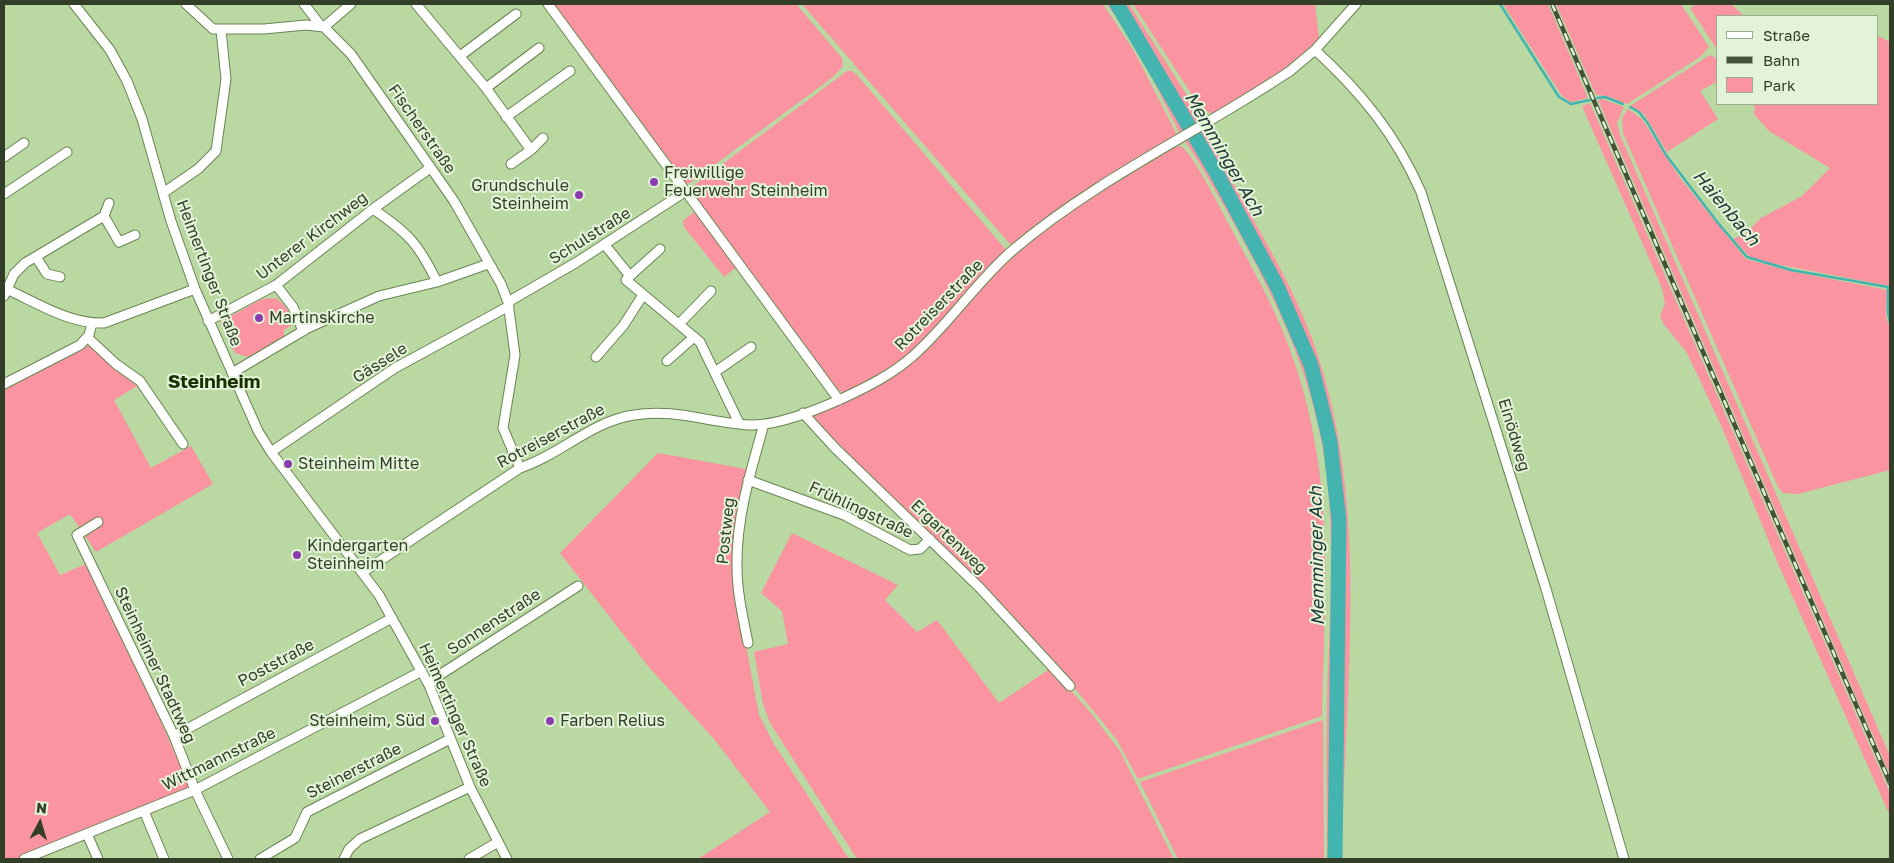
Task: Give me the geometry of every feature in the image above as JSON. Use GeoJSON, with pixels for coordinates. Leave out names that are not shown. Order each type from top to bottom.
{"type":"FeatureCollection","features":[{"type":"Feature","properties":{"kind":"street","name":"Heimertinger Straße"},"geometry":{"type":"LineString","coordinates":[[74,4],[110,50],[127,81],[142,119],[163,194],[195,289],[258,431],[271,452],[363,572],[392,618],[429,685],[470,787],[507,859]]}},
{"type":"Feature","properties":{"kind":"street"},"geometry":{"type":"LineString","coordinates":[[186,4],[213,29],[222,30],[306,25],[322,27],[351,4]]}},
{"type":"Feature","properties":{"kind":"street","name":"Fischerstraße"},"geometry":{"type":"LineString","coordinates":[[304,4],[322,27],[351,54],[454,201],[501,284],[508,304],[514,337],[515,364],[503,428],[520,468]]}},
{"type":"Feature","properties":{"kind":"street"},"geometry":{"type":"LineString","coordinates":[[417,4],[486,88],[531,150]]}},
{"type":"Feature","properties":{"kind":"street"},"geometry":{"type":"LineString","coordinates":[[548,4],[839,400]]}},
{"type":"Feature","properties":{"kind":"street","name":"Rotreiserstraße"},"geometry":{"type":"LineString","coordinates":[[363,572],[481,491],[520,468],[537,462],[616,418],[670,413],[739,423],[764,424],[839,400],[884,376],[910,359],[1012,251],[1086,197],[1286,74],[1316,50],[1356,4]]}},
{"type":"Feature","properties":{"kind":"street"},"geometry":{"type":"LineString","coordinates":[[460,56],[516,14]]}},
{"type":"Feature","properties":{"kind":"street"},"geometry":{"type":"LineString","coordinates":[[163,194],[198,169],[216,151],[226,79],[222,30]]}},
{"type":"Feature","properties":{"kind":"street"},"geometry":{"type":"LineString","coordinates":[[486,88],[538,48]]}},
{"type":"Feature","properties":{"kind":"street","name":"Einödweg"},"geometry":{"type":"LineString","coordinates":[[1316,50],[1352,85],[1374,112],[1405,159],[1421,192],[1546,589],[1624,859]]}},
{"type":"Feature","properties":{"kind":"street"},"geometry":{"type":"LineString","coordinates":[[506,117],[570,71]]}},
{"type":"Feature","properties":{"kind":"street"},"geometry":{"type":"LineString","coordinates":[[510,164],[531,150],[543,138]]}},
{"type":"Feature","properties":{"kind":"street"},"geometry":{"type":"LineString","coordinates":[[4,157],[24,143]]}},
{"type":"Feature","properties":{"kind":"street"},"geometry":{"type":"LineString","coordinates":[[4,194],[67,152]]}},
{"type":"Feature","properties":{"kind":"street","name":"Unterer Kirchweg"},"geometry":{"type":"LineString","coordinates":[[208,321],[276,285],[373,209],[430,168]]}},
{"type":"Feature","properties":{"kind":"street","name":"Schulstraße"},"geometry":{"type":"LineString","coordinates":[[508,304],[605,245],[680,194],[684,189]]}},
{"type":"Feature","properties":{"kind":"street"},"geometry":{"type":"LineString","coordinates":[[109,202],[104,216],[25,263],[14,274],[5,291],[76,320],[104,323],[195,289]]}},
{"type":"Feature","properties":{"kind":"street"},"geometry":{"type":"LineString","coordinates":[[373,209],[404,230],[425,257],[437,282]]}},
{"type":"Feature","properties":{"kind":"street"},"geometry":{"type":"LineString","coordinates":[[104,216],[119,242],[135,235]]}},
{"type":"Feature","properties":{"kind":"street"},"geometry":{"type":"LineString","coordinates":[[605,245],[630,276]]}},
{"type":"Feature","properties":{"kind":"street"},"geometry":{"type":"LineString","coordinates":[[660,249],[626,280],[680,323],[700,342],[739,423]]}},
{"type":"Feature","properties":{"kind":"street"},"geometry":{"type":"LineString","coordinates":[[36,257],[47,274],[60,277]]}},
{"type":"Feature","properties":{"kind":"street"},"geometry":{"type":"LineString","coordinates":[[232,373],[304,332],[379,296],[437,282],[488,264]]}},
{"type":"Feature","properties":{"kind":"street"},"geometry":{"type":"LineString","coordinates":[[276,285],[293,307],[304,332]]}},
{"type":"Feature","properties":{"kind":"street"},"geometry":{"type":"LineString","coordinates":[[680,323],[711,291]]}},
{"type":"Feature","properties":{"kind":"street"},"geometry":{"type":"LineString","coordinates":[[596,357],[623,326],[643,295]]}},
{"type":"Feature","properties":{"kind":"street","name":"Gässele"},"geometry":{"type":"LineString","coordinates":[[271,452],[395,368],[508,304]]}},
{"type":"Feature","properties":{"kind":"street"},"geometry":{"type":"LineString","coordinates":[[4,384],[80,345],[88,337],[92,323]]}},
{"type":"Feature","properties":{"kind":"street"},"geometry":{"type":"LineString","coordinates":[[88,337],[116,364],[140,381],[183,444]]}},
{"type":"Feature","properties":{"kind":"street"},"geometry":{"type":"LineString","coordinates":[[667,361],[694,337]]}},
{"type":"Feature","properties":{"kind":"street"},"geometry":{"type":"LineString","coordinates":[[715,372],[751,347]]}},
{"type":"Feature","properties":{"kind":"street","name":"Ergartenweg"},"geometry":{"type":"LineString","coordinates":[[802,413],[835,448],[991,599],[1070,686]]}},
{"type":"Feature","properties":{"kind":"street","name":"Postweg"},"geometry":{"type":"LineString","coordinates":[[748,643],[737,566],[741,517],[748,480],[764,424]]}},
{"type":"Feature","properties":{"kind":"street","name":"Frühlingstraße"},"geometry":{"type":"LineString","coordinates":[[748,480],[844,515],[910,550],[920,549],[930,539]]}},
{"type":"Feature","properties":{"kind":"street","name":"Steinheimer Stadtweg"},"geometry":{"type":"LineString","coordinates":[[98,522],[77,535],[174,736],[195,790],[228,859]]}},
{"type":"Feature","properties":{"kind":"street","name":"Sonnenstraße"},"geometry":{"type":"LineString","coordinates":[[429,685],[435,678],[578,586]]}},
{"type":"Feature","properties":{"kind":"street","name":"Poststraße"},"geometry":{"type":"LineString","coordinates":[[174,736],[392,618]]}},
{"type":"Feature","properties":{"kind":"street","name":"Wittmannstraße"},"geometry":{"type":"LineString","coordinates":[[24,859],[195,790],[422,671]]}},
{"type":"Feature","properties":{"kind":"street","name":"Steinerstraße"},"geometry":{"type":"LineString","coordinates":[[260,859],[295,838],[307,812],[450,739]]}},
{"type":"Feature","properties":{"kind":"street"},"geometry":{"type":"LineString","coordinates":[[344,859],[349,849],[360,839],[470,787]]}},
{"type":"Feature","properties":{"kind":"street"},"geometry":{"type":"LineString","coordinates":[[144,811],[164,859]]}},
{"type":"Feature","properties":{"kind":"street"},"geometry":{"type":"LineString","coordinates":[[87,834],[98,859]]}},
{"type":"Feature","properties":{"kind":"street"},"geometry":{"type":"LineString","coordinates":[[468,859],[498,842]]}},
{"type":"Feature","properties":{"kind":"green space"},"geometry":{"type":"Polygon","coordinates":[[[551,4],[796,4],[842,58],[843,66],[833,77],[690,183],[685,184],[551,4]]]}},
{"type":"Feature","properties":{"kind":"green space"},"geometry":{"type":"Polygon","coordinates":[[[802,4],[1103,4],[1134,51],[1178,137],[1014,244],[1010,244],[802,4]]]}},
{"type":"Feature","properties":{"kind":"green space"},"geometry":{"type":"Polygon","coordinates":[[[1107,4],[1129,4],[1204,122],[1181,136],[1138,50],[1107,4]]]}},
{"type":"Feature","properties":{"kind":"green space"},"geometry":{"type":"Polygon","coordinates":[[[1133,4],[1315,4],[1319,39],[1295,63],[1216,113],[1209,113],[1194,98],[1133,4]]]}},
{"type":"Feature","properties":{"kind":"green space"},"geometry":{"type":"Polygon","coordinates":[[[1503,4],[1548,4],[1588,98],[1571,102],[1562,96],[1503,4]]]}},
{"type":"Feature","properties":{"kind":"green space"},"geometry":{"type":"Polygon","coordinates":[[[1556,4],[1681,4],[1709,47],[1700,57],[1627,104],[1607,96],[1596,95],[1556,4]]]}},
{"type":"Feature","properties":{"kind":"green space"},"geometry":{"type":"Polygon","coordinates":[[[1697,4],[1731,4],[1743,15],[1716,15],[1716,48],[1690,8],[1697,4]]]}},
{"type":"Feature","properties":{"kind":"green space"},"geometry":{"type":"Polygon","coordinates":[[[1879,36],[1890,42],[1890,286],[1760,261],[1749,256],[1733,239],[1746,233],[1761,218],[1802,196],[1830,168],[1769,131],[1752,112],[1754,114],[1755,108],[1753,105],[1879,105],[1879,36]]]}},
{"type":"Feature","properties":{"kind":"green space"},"geometry":{"type":"Polygon","coordinates":[[[1710,55],[1716,58],[1716,82],[1700,91],[1718,119],[1667,152],[1644,114],[1630,106],[1710,55]]]}},
{"type":"Feature","properties":{"kind":"green space"},"geometry":{"type":"Polygon","coordinates":[[[847,71],[852,71],[858,76],[1006,250],[945,319],[906,358],[871,380],[847,392],[842,392],[833,386],[689,189],[847,71]]]}},
{"type":"Feature","properties":{"kind":"green space"},"geometry":{"type":"Polygon","coordinates":[[[1602,99],[1624,107],[1617,123],[1620,135],[1890,756],[1890,775],[1598,100],[1602,99]]]}},
{"type":"Feature","properties":{"kind":"green space"},"geometry":{"type":"Polygon","coordinates":[[[1590,103],[1887,786],[1890,795],[1890,816],[1779,566],[1720,423],[1687,353],[1663,323],[1660,316],[1665,304],[1662,288],[1582,106],[1590,103]]]}},
{"type":"Feature","properties":{"kind":"green space"},"geometry":{"type":"Polygon","coordinates":[[[1628,109],[1642,119],[1680,178],[1746,259],[1790,271],[1887,290],[1886,316],[1890,329],[1890,470],[1798,494],[1783,493],[1778,487],[1623,133],[1622,118],[1628,109]]]}},
{"type":"Feature","properties":{"kind":"green space"},"geometry":{"type":"Polygon","coordinates":[[[1206,129],[1233,183],[1277,262],[1303,316],[1314,344],[1332,406],[1343,470],[1349,534],[1349,664],[1342,859],[1327,859],[1327,697],[1331,602],[1331,539],[1330,507],[1322,445],[1307,384],[1285,326],[1244,242],[1185,141],[1206,129]]]}},
{"type":"Feature","properties":{"kind":"green space"},"geometry":{"type":"Polygon","coordinates":[[[1181,146],[1201,172],[1282,329],[1308,408],[1317,452],[1325,538],[1322,716],[1138,779],[1117,740],[1077,691],[838,448],[812,415],[885,380],[996,272],[1035,237],[1086,201],[1175,147],[1181,146]]]}},
{"type":"Feature","properties":{"kind":"green space"},"geometry":{"type":"Polygon","coordinates":[[[694,212],[738,266],[724,277],[684,227],[683,221],[694,212]]]}},
{"type":"Feature","properties":{"kind":"green space"},"geometry":{"type":"Polygon","coordinates":[[[276,298],[287,309],[292,325],[284,330],[284,339],[248,357],[235,353],[220,322],[262,299],[276,298]]]}},
{"type":"Feature","properties":{"kind":"green space"},"geometry":{"type":"Polygon","coordinates":[[[90,345],[137,386],[114,400],[151,468],[191,446],[213,484],[96,552],[70,514],[37,533],[60,575],[86,564],[159,717],[188,784],[188,789],[16,859],[4,859],[4,390],[90,345]]]}},
{"type":"Feature","properties":{"kind":"green space"},"geometry":{"type":"Polygon","coordinates":[[[658,453],[746,469],[738,517],[743,629],[759,715],[774,744],[849,859],[698,859],[770,812],[714,739],[648,666],[560,553],[658,453]]]}},
{"type":"Feature","properties":{"kind":"green space"},"geometry":{"type":"Polygon","coordinates":[[[792,533],[898,585],[885,600],[917,632],[937,620],[999,703],[1051,668],[1091,713],[1120,751],[1174,859],[857,859],[770,723],[763,704],[754,652],[788,644],[782,611],[761,593],[792,533]]]}},
{"type":"Feature","properties":{"kind":"green space"},"geometry":{"type":"Polygon","coordinates":[[[1323,720],[1324,859],[1178,859],[1140,782],[1323,720]]]}},
{"type":"Feature","properties":{"kind":"waterway","name":"Memminger Ach"},"geometry":{"type":"LineString","coordinates":[[1117,4],[1217,174],[1278,288],[1311,365],[1322,408],[1330,442],[1339,520],[1335,859]]}},
{"type":"Feature","properties":{"kind":"waterway","name":"Haienbach"},"geometry":{"type":"LineString","coordinates":[[1500,4],[1559,97],[1571,104],[1590,100]]}},
{"type":"Feature","properties":{"kind":"waterway","name":"Haienbach"},"geometry":{"type":"LineString","coordinates":[[1597,98],[1605,97],[1623,104]]}},
{"type":"Feature","properties":{"kind":"waterway","name":"Haienbach"},"geometry":{"type":"LineString","coordinates":[[1630,107],[1639,112],[1647,122],[1666,155],[1718,223],[1747,257],[1791,270],[1888,287],[1890,323]]}},
{"type":"Feature","properties":{"kind":"railway"},"geometry":{"type":"LineString","coordinates":[[1552,4],[1890,783]]}},
{"type":"Feature","properties":{"kind":"place","name":"Freiwillige Feuerwehr Steinheim"},"geometry":{"type":"Point","coordinates":[654,182]}},
{"type":"Feature","properties":{"kind":"place","name":"Grundschule Steinheim"},"geometry":{"type":"Point","coordinates":[579,195]}},
{"type":"Feature","properties":{"kind":"place","name":"Martinskirche"},"geometry":{"type":"Point","coordinates":[259,318]}},
{"type":"Feature","properties":{"kind":"place","name":"Steinheim Mitte"},"geometry":{"type":"Point","coordinates":[288,464]}},
{"type":"Feature","properties":{"kind":"place","name":"Kindergarten Steinheim"},"geometry":{"type":"Point","coordinates":[297,555]}},
{"type":"Feature","properties":{"kind":"place","name":"Steinheim, Süd"},"geometry":{"type":"Point","coordinates":[435,721]}},
{"type":"Feature","properties":{"kind":"place","name":"Farben Relius"},"geometry":{"type":"Point","coordinates":[550,721]}},
{"type":"Feature","properties":{"kind":"district","name":"Steinheim"},"geometry":{"type":"Point","coordinates":[214,382]}}]}
